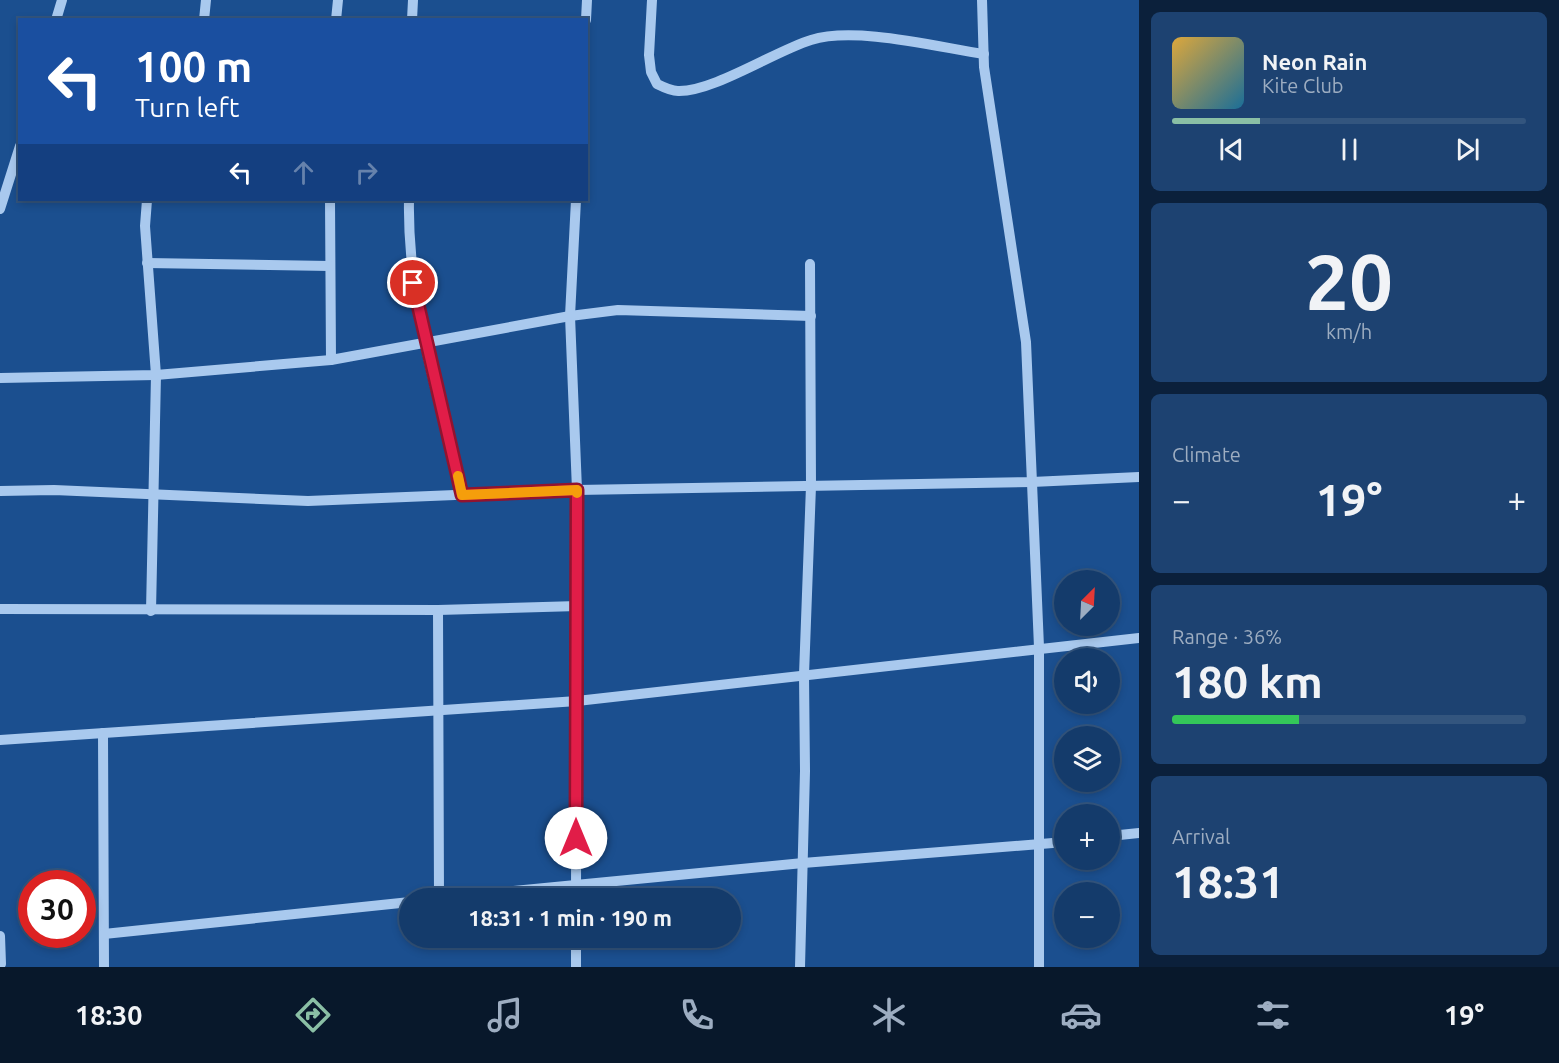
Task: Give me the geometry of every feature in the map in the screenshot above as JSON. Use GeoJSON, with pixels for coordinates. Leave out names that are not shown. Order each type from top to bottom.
{"type":"FeatureCollection","features":[{"type":"Feature","properties":{"kind":"street"},"geometry":{"type":"LineString","coordinates":[[57,18],[62,0]]}},
{"type":"Feature","properties":{"kind":"street"},"geometry":{"type":"LineString","coordinates":[[204,18],[206,0]]}},
{"type":"Feature","properties":{"kind":"street"},"geometry":{"type":"LineString","coordinates":[[336,18],[338,0]]}},
{"type":"Feature","properties":{"kind":"street"},"geometry":{"type":"LineString","coordinates":[[412,18],[413,0]]}},
{"type":"Feature","properties":{"kind":"street"},"geometry":{"type":"LineString","coordinates":[[586,18],[587,0]]}},
{"type":"Feature","properties":{"kind":"street"},"geometry":{"type":"LineString","coordinates":[[652,0],[651,72],[657,84],[677,92],[692,89],[811,40],[829,37],[875,38],[984,54]]}},
{"type":"Feature","properties":{"kind":"street"},"geometry":{"type":"LineString","coordinates":[[982,0],[984,54],[1026,342],[1039,647],[1039,967]]}},
{"type":"Feature","properties":{"kind":"street"},"geometry":{"type":"LineString","coordinates":[[0,209],[18,152]]}},
{"type":"Feature","properties":{"kind":"street"},"geometry":{"type":"LineString","coordinates":[[147,201],[145,225],[156,375],[151,611]]}},
{"type":"Feature","properties":{"kind":"street"},"geometry":{"type":"LineString","coordinates":[[330,201],[332,360]]}},
{"type":"Feature","properties":{"kind":"street"},"geometry":{"type":"LineString","coordinates":[[409,201],[408,230],[413,283],[462,495]]}},
{"type":"Feature","properties":{"kind":"street"},"geometry":{"type":"LineString","coordinates":[[576,201],[570,316],[577,490],[576,888]]}},
{"type":"Feature","properties":{"kind":"street"},"geometry":{"type":"LineString","coordinates":[[147,263],[330,266]]}},
{"type":"Feature","properties":{"kind":"street"},"geometry":{"type":"LineString","coordinates":[[800,967],[804,675],[811,486],[810,264]]}},
{"type":"Feature","properties":{"kind":"street"},"geometry":{"type":"LineString","coordinates":[[0,378],[156,375],[332,360],[570,316],[618,310],[811,316]]}},
{"type":"Feature","properties":{"kind":"street"},"geometry":{"type":"LineString","coordinates":[[0,491],[153,493],[308,501],[577,490],[1032,482],[1139,477]]}},
{"type":"Feature","properties":{"kind":"street"},"geometry":{"type":"LineString","coordinates":[[0,609],[438,610],[578,606]]}},
{"type":"Feature","properties":{"kind":"street"},"geometry":{"type":"LineString","coordinates":[[438,610],[440,888]]}},
{"type":"Feature","properties":{"kind":"street"},"geometry":{"type":"LineString","coordinates":[[0,740],[577,700],[1039,647],[1139,638]]}},
{"type":"Feature","properties":{"kind":"street"},"geometry":{"type":"LineString","coordinates":[[103,733],[104,967]]}},
{"type":"Feature","properties":{"kind":"street"},"geometry":{"type":"LineString","coordinates":[[1120,835],[1139,833]]}},
{"type":"Feature","properties":{"kind":"street"},"geometry":{"type":"LineString","coordinates":[[537,888],[803,863],[1054,843]]}},
{"type":"Feature","properties":{"kind":"street"},"geometry":{"type":"LineString","coordinates":[[104,934],[399,903]]}},
{"type":"Feature","properties":{"kind":"street"},"geometry":{"type":"LineString","coordinates":[[0,936],[1,964]]}},
{"type":"Feature","properties":{"kind":"street"},"geometry":{"type":"LineString","coordinates":[[576,948],[576,967]]}},
{"type":"Feature","properties":{"kind":"slow traffic"},"geometry":{"type":"LineString","coordinates":[[458,476],[462,495],[577,490],[577,493]]}},
{"type":"Feature","properties":{"kind":"route"},"geometry":{"type":"LineString","coordinates":[[413,283],[462,495],[577,490],[576,838]]}}]}
